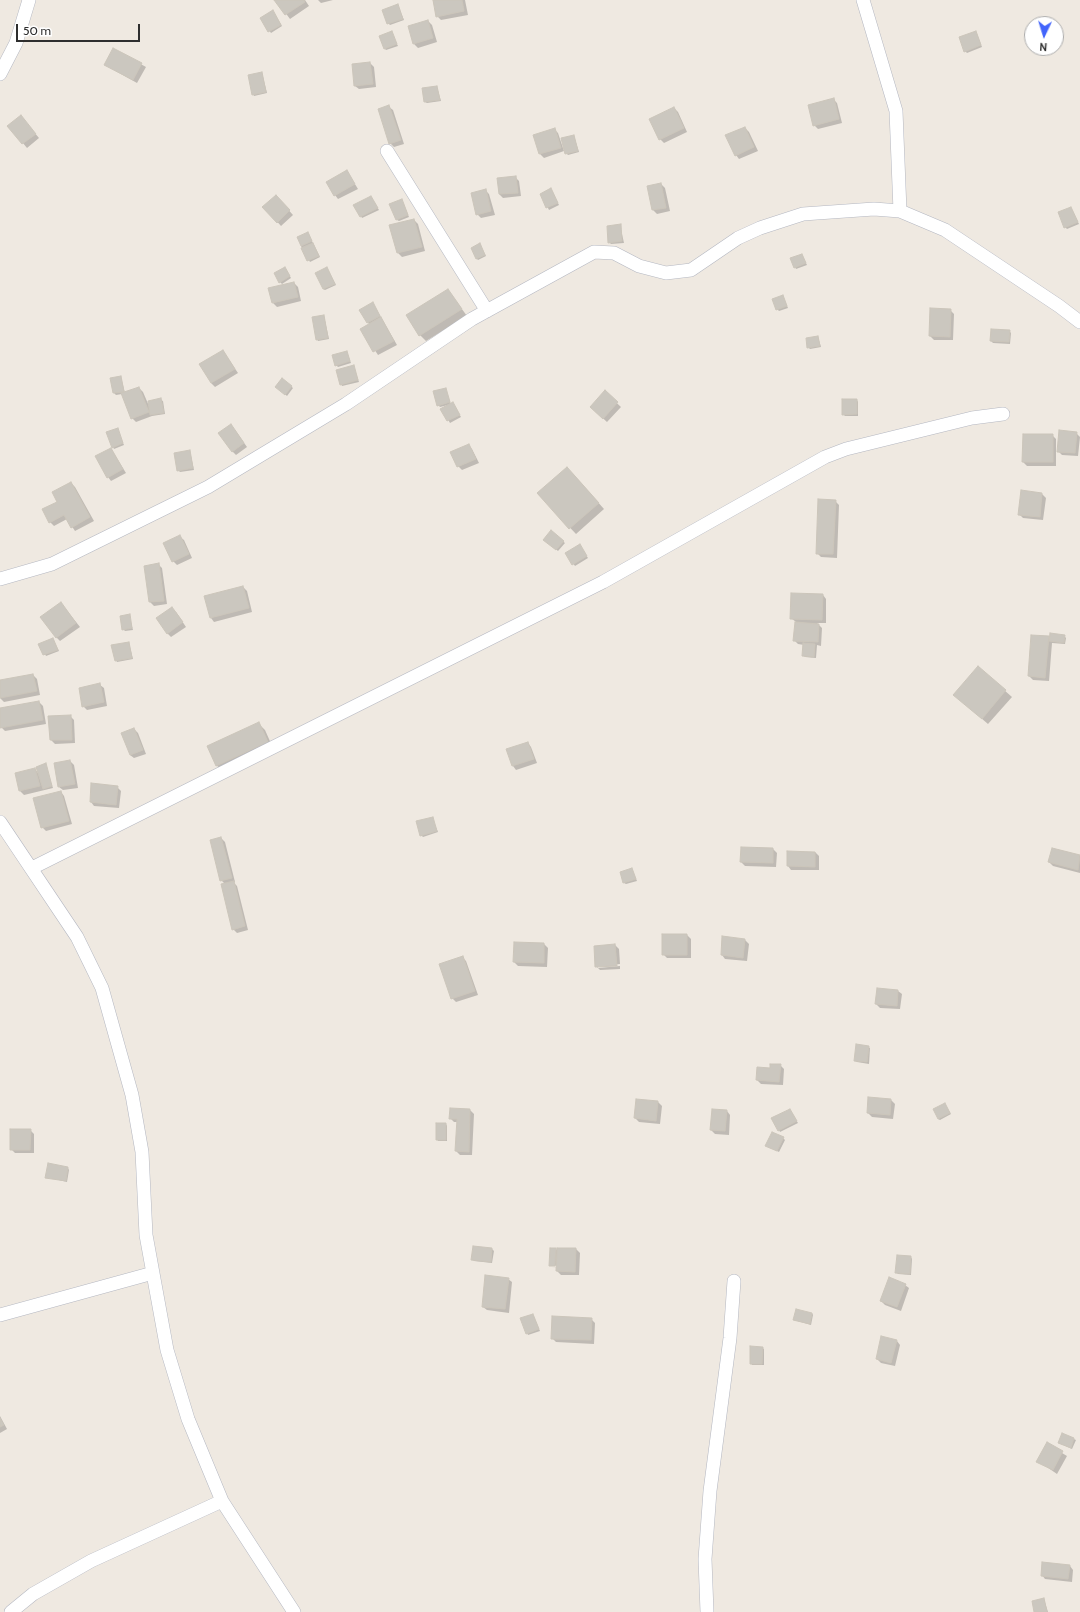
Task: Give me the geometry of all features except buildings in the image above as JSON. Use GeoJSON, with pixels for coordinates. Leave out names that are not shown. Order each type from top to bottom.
{"type":"FeatureCollection","features":[{"type":"Feature","properties":{"kind":"street"},"geometry":{"type":"LineString","coordinates":[[0,74],[16,43],[29,0]]}},
{"type":"Feature","properties":{"kind":"street"},"geometry":{"type":"LineString","coordinates":[[863,0],[896,111],[900,211]]}},
{"type":"Feature","properties":{"kind":"street"},"geometry":{"type":"LineString","coordinates":[[387,151],[486,311]]}},
{"type":"Feature","properties":{"kind":"street"},"geometry":{"type":"LineString","coordinates":[[0,578],[52,564],[208,487],[346,404],[486,311],[594,252],[614,254],[639,266],[666,273],[692,270],[738,238],[760,228],[803,214],[874,209],[900,211],[945,230],[1059,306],[1080,322]]}},
{"type":"Feature","properties":{"kind":"street"},"geometry":{"type":"LineString","coordinates":[[32,868],[603,582],[824,458],[846,449],[972,418],[1004,414]]}},
{"type":"Feature","properties":{"kind":"street"},"geometry":{"type":"LineString","coordinates":[[0,822],[77,936],[102,988],[113,1021],[132,1095],[142,1152],[146,1235],[167,1350],[188,1419],[222,1501],[294,1612]]}},
{"type":"Feature","properties":{"kind":"street"},"geometry":{"type":"LineString","coordinates":[[0,1315],[153,1273]]}},
{"type":"Feature","properties":{"kind":"street"},"geometry":{"type":"LineString","coordinates":[[707,1612],[705,1559],[710,1491],[730,1338],[734,1280]]}},
{"type":"Feature","properties":{"kind":"street"},"geometry":{"type":"LineString","coordinates":[[11,1612],[33,1594],[91,1561],[222,1501]]}}]}
